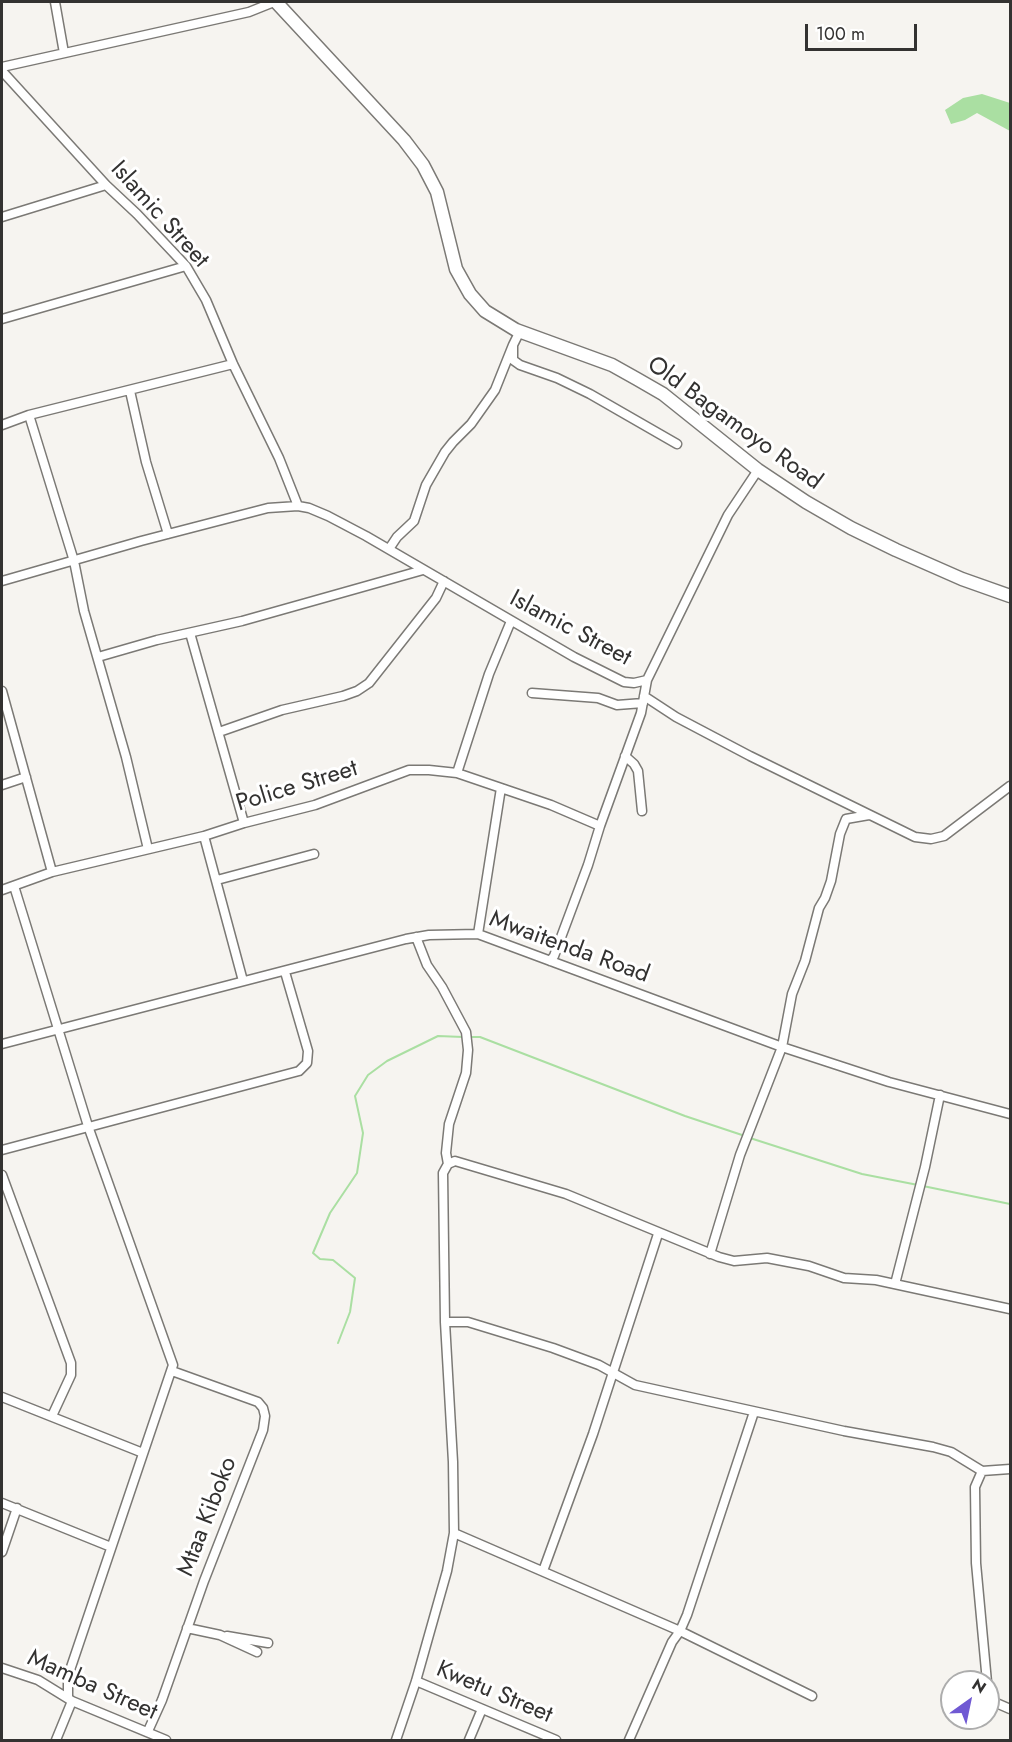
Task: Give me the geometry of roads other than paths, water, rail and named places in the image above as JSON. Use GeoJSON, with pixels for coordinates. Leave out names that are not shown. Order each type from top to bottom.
{"type":"FeatureCollection","features":[{"type":"Feature","properties":{"kind":"street"},"geometry":{"type":"LineString","coordinates":[[54,2],[64,53]]}},
{"type":"Feature","properties":{"kind":"street"},"geometry":{"type":"LineString","coordinates":[[2,67],[249,12],[275,2]]}},
{"type":"Feature","properties":{"kind":"street","name":"Old Bagamoyo Road"},"geometry":{"type":"LineString","coordinates":[[275,2],[404,140],[423,165],[437,192],[456,269],[470,294],[485,311],[520,331],[612,365],[638,378],[663,393],[758,470],[806,502],[878,542],[962,579],[1011,596]]}},
{"type":"Feature","properties":{"kind":"street","name":"Islamic Street"},"geometry":{"type":"LineString","coordinates":[[2,71],[106,185],[186,266],[206,300],[233,364],[279,458],[298,506]]}},
{"type":"Feature","properties":{"kind":"street"},"geometry":{"type":"LineString","coordinates":[[2,217],[106,185]]}},
{"type":"Feature","properties":{"kind":"street"},"geometry":{"type":"LineString","coordinates":[[2,319],[186,266]]}},
{"type":"Feature","properties":{"kind":"street"},"geometry":{"type":"LineString","coordinates":[[389,549],[416,518],[426,485],[449,447],[471,424],[495,390],[520,331]]}},
{"type":"Feature","properties":{"kind":"street"},"geometry":{"type":"LineString","coordinates":[[513,345],[513,360],[520,365],[557,378],[590,394],[677,444]]}},
{"type":"Feature","properties":{"kind":"street"},"geometry":{"type":"LineString","coordinates":[[2,424],[29,415],[233,364]]}},
{"type":"Feature","properties":{"kind":"street"},"geometry":{"type":"LineString","coordinates":[[130,391],[146,462],[168,534]]}},
{"type":"Feature","properties":{"kind":"street"},"geometry":{"type":"LineString","coordinates":[[29,415],[74,561],[84,611],[126,757],[148,849]]}},
{"type":"Feature","properties":{"kind":"street","name":"Islamic Street"},"geometry":{"type":"LineString","coordinates":[[2,582],[268,508],[298,506],[328,516],[613,677],[634,683],[647,680],[728,514],[758,470]]}},
{"type":"Feature","properties":{"kind":"street"},"geometry":{"type":"LineString","coordinates":[[98,657],[242,621],[423,570]]}},
{"type":"Feature","properties":{"kind":"street"},"geometry":{"type":"LineString","coordinates":[[219,732],[282,710],[343,696],[369,683],[436,598],[444,581]]}},
{"type":"Feature","properties":{"kind":"street"},"geometry":{"type":"LineString","coordinates":[[457,773],[489,675],[511,621]]}},
{"type":"Feature","properties":{"kind":"street"},"geometry":{"type":"LineString","coordinates":[[190,633],[244,823]]}},
{"type":"Feature","properties":{"kind":"street"},"geometry":{"type":"LineString","coordinates":[[550,961],[580,889],[643,700],[647,680]]}},
{"type":"Feature","properties":{"kind":"street"},"geometry":{"type":"LineString","coordinates":[[2,690],[52,872]]}},
{"type":"Feature","properties":{"kind":"street"},"geometry":{"type":"LineString","coordinates":[[532,693],[598,698],[617,705],[643,700],[915,837],[931,839],[944,836],[1011,786]]}},
{"type":"Feature","properties":{"kind":"street"},"geometry":{"type":"LineString","coordinates":[[625,756],[638,771],[642,811]]}},
{"type":"Feature","properties":{"kind":"street","name":"Police Street"},"geometry":{"type":"LineString","coordinates":[[2,890],[52,872],[204,836],[315,805],[409,770],[457,773],[600,825]]}},
{"type":"Feature","properties":{"kind":"street"},"geometry":{"type":"LineString","coordinates":[[2,784],[26,777]]}},
{"type":"Feature","properties":{"kind":"street"},"geometry":{"type":"LineString","coordinates":[[478,934],[501,788]]}},
{"type":"Feature","properties":{"kind":"street"},"geometry":{"type":"LineString","coordinates":[[710,1254],[740,1155],[782,1047],[792,994],[805,961],[819,908],[831,882],[840,834],[846,819],[868,814]]}},
{"type":"Feature","properties":{"kind":"street"},"geometry":{"type":"LineString","coordinates":[[204,836],[243,981]]}},
{"type":"Feature","properties":{"kind":"street"},"geometry":{"type":"LineString","coordinates":[[217,880],[314,854]]}},
{"type":"Feature","properties":{"kind":"street"},"geometry":{"type":"LineString","coordinates":[[14,886],[88,1126],[172,1359],[172,1371],[68,1676],[70,1699],[56,1740]]}},
{"type":"Feature","properties":{"kind":"street","name":"Mwaitenda Road"},"geometry":{"type":"LineString","coordinates":[[2,1044],[416,937],[429,934],[478,934],[782,1047],[889,1082],[1011,1114]]}},
{"type":"Feature","properties":{"kind":"street"},"geometry":{"type":"LineString","coordinates":[[416,937],[427,965],[442,987],[466,1032],[468,1050],[466,1073],[449,1124],[446,1153],[448,1164]]}},
{"type":"Feature","properties":{"kind":"street"},"geometry":{"type":"LineString","coordinates":[[2,1150],[233,1089],[303,1068],[307,1063],[308,1051],[285,972]]}},
{"type":"Feature","properties":{"kind":"street"},"geometry":{"type":"LineString","coordinates":[[895,1284],[925,1167],[940,1095]]}},
{"type":"Feature","properties":{"kind":"street"},"geometry":{"type":"LineString","coordinates":[[396,1740],[416,1681],[447,1571],[454,1533],[453,1462],[445,1322],[443,1173],[448,1164],[455,1161],[535,1184],[621,1216],[710,1254],[734,1261],[767,1258],[809,1266],[844,1278],[895,1284],[1011,1309]]}},
{"type":"Feature","properties":{"kind":"street"},"geometry":{"type":"LineString","coordinates":[[2,1175],[71,1362],[71,1375],[52,1416]]}},
{"type":"Feature","properties":{"kind":"street"},"geometry":{"type":"LineString","coordinates":[[543,1571],[593,1434],[658,1233]]}},
{"type":"Feature","properties":{"kind":"street"},"geometry":{"type":"LineString","coordinates":[[445,1322],[468,1322],[492,1328],[580,1358],[613,1372],[635,1385],[753,1412],[951,1452],[982,1471],[1011,1468]]}},
{"type":"Feature","properties":{"kind":"street","name":"Mtaa Kiboko"},"geometry":{"type":"LineString","coordinates":[[148,1731],[162,1700],[187,1628],[263,1430],[265,1416],[258,1402],[172,1371]]}},
{"type":"Feature","properties":{"kind":"street"},"geometry":{"type":"LineString","coordinates":[[2,1397],[143,1453]]}},
{"type":"Feature","properties":{"kind":"street"},"geometry":{"type":"LineString","coordinates":[[629,1740],[672,1642],[680,1631],[691,1605],[753,1412]]}},
{"type":"Feature","properties":{"kind":"street"},"geometry":{"type":"LineString","coordinates":[[982,1471],[975,1487],[976,1563],[986,1670]]}},
{"type":"Feature","properties":{"kind":"street"},"geometry":{"type":"LineString","coordinates":[[2,1503],[111,1547]]}},
{"type":"Feature","properties":{"kind":"street"},"geometry":{"type":"LineString","coordinates":[[2,1552],[17,1509]]}},
{"type":"Feature","properties":{"kind":"street"},"geometry":{"type":"LineString","coordinates":[[454,1533],[680,1631],[812,1696]]}},
{"type":"Feature","properties":{"kind":"street"},"geometry":{"type":"LineString","coordinates":[[187,1628],[268,1642]]}},
{"type":"Feature","properties":{"kind":"street"},"geometry":{"type":"LineString","coordinates":[[220,1635],[257,1652]]}},
{"type":"Feature","properties":{"kind":"street","name":"Mamba Street"},"geometry":{"type":"LineString","coordinates":[[2,1668],[38,1680],[70,1699],[165,1740]]}},
{"type":"Feature","properties":{"kind":"street","name":"Kwetu Street"},"geometry":{"type":"LineString","coordinates":[[416,1681],[556,1740]]}},
{"type":"Feature","properties":{"kind":"street"},"geometry":{"type":"LineString","coordinates":[[469,1740],[482,1709]]}},
{"type":"Feature","properties":{"kind":"waterway"},"geometry":{"type":"LineString","coordinates":[[338,1343],[350,1312],[355,1278],[333,1260],[320,1259],[313,1253],[330,1213],[357,1173],[363,1133],[355,1096],[368,1075],[387,1061],[438,1036],[463,1037]]}},
{"type":"Feature","properties":{"kind":"waterway"},"geometry":{"type":"LineString","coordinates":[[468,1037],[480,1037],[685,1116],[745,1136]]}},
{"type":"Feature","properties":{"kind":"waterway"},"geometry":{"type":"LineString","coordinates":[[750,1138],[862,1174],[918,1185]]}},
{"type":"Feature","properties":{"kind":"waterway"},"geometry":{"type":"LineString","coordinates":[[923,1186],[1010,1204]]}}]}
